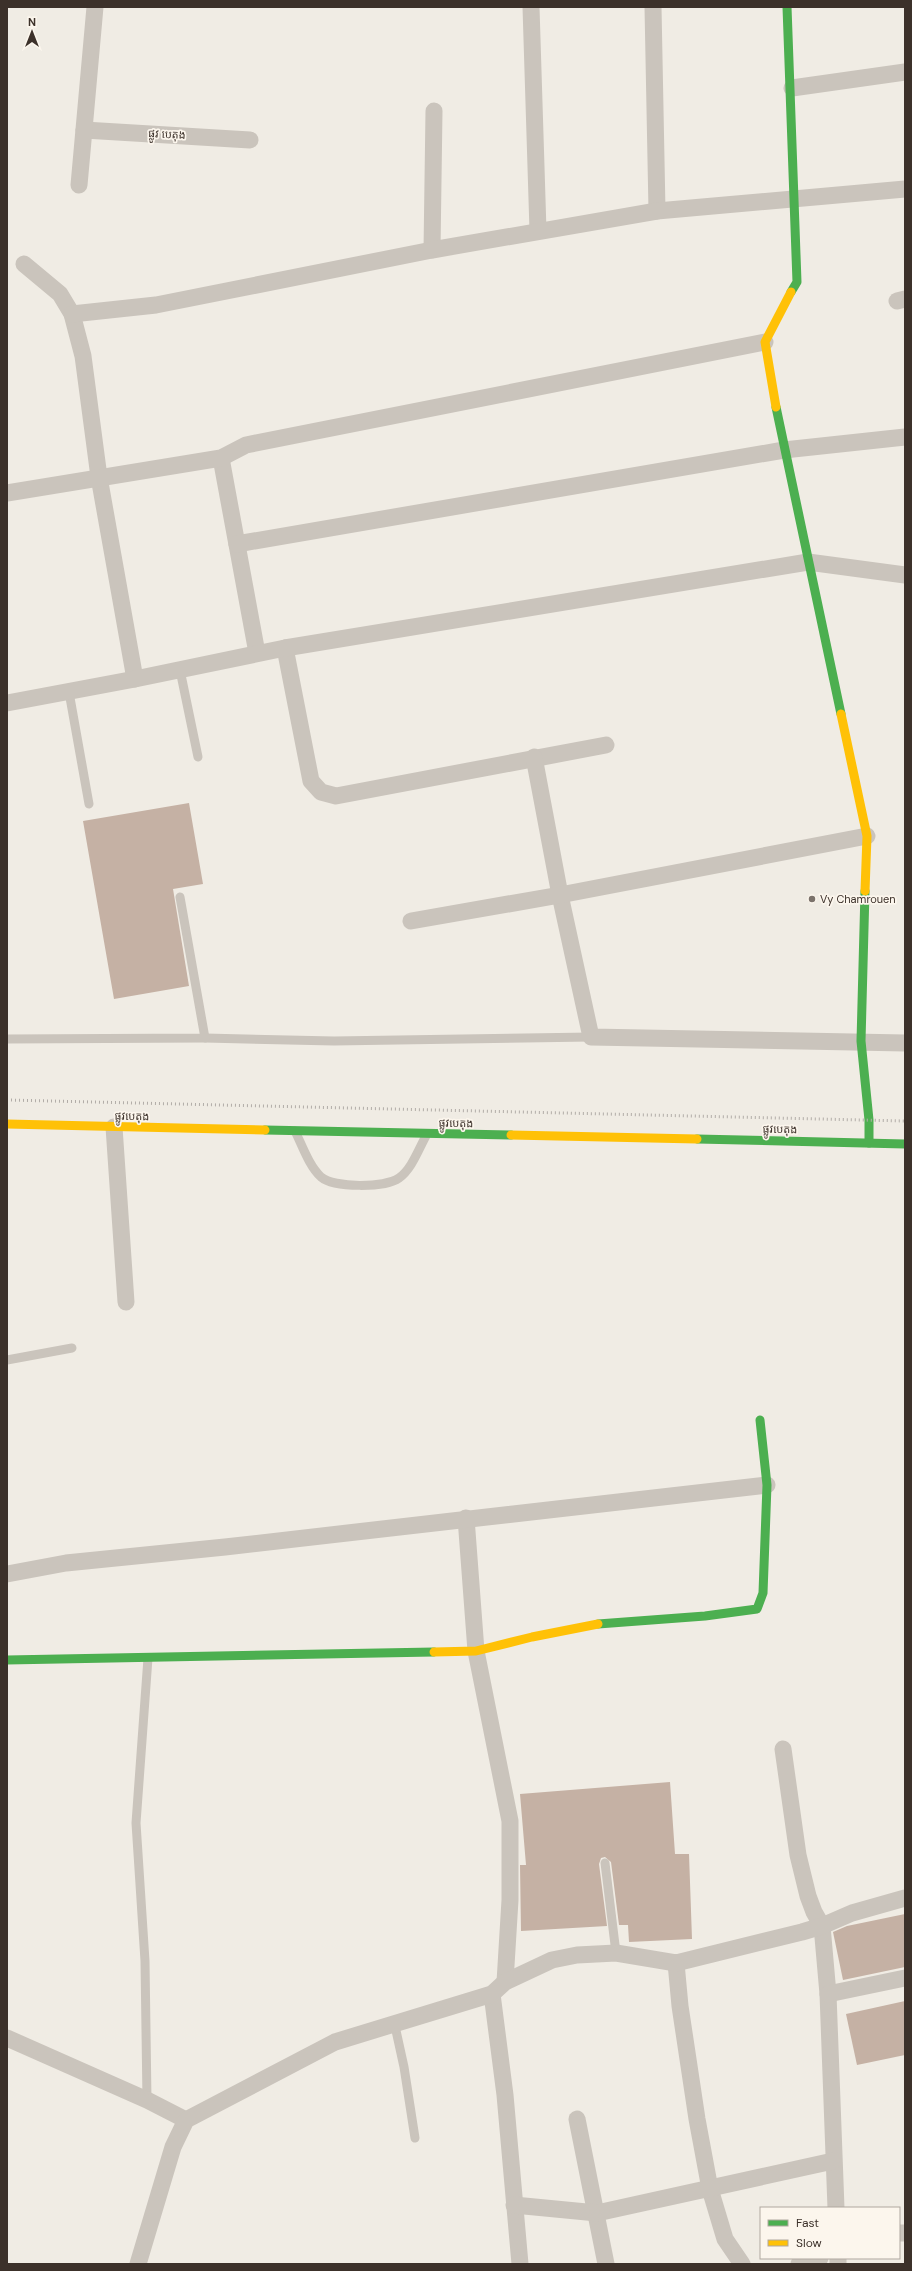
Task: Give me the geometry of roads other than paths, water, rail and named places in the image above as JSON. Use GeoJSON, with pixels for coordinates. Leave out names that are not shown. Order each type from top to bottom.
{"type":"FeatureCollection","features":[{"type":"Feature","properties":{"kind":"street"},"geometry":{"type":"LineString","coordinates":[[80,185],[95,7]]}},
{"type":"Feature","properties":{"kind":"street"},"geometry":{"type":"LineString","coordinates":[[531,7],[538,231]]}},
{"type":"Feature","properties":{"kind":"street"},"geometry":{"type":"LineString","coordinates":[[653,7],[657,211]]}},
{"type":"Feature","properties":{"kind":"street"},"geometry":{"type":"LineString","coordinates":[[787,7],[792,88],[797,282],[765,342],[784,450],[867,836],[861,1041],[869,1120],[869,1142]]}},
{"type":"Feature","properties":{"kind":"street"},"geometry":{"type":"LineString","coordinates":[[792,88],[905,72]]}},
{"type":"Feature","properties":{"kind":"street"},"geometry":{"type":"LineString","coordinates":[[432,250],[434,111]]}},
{"type":"Feature","properties":{"kind":"street","name":"ផ្លូវ បេតុង"},"geometry":{"type":"LineString","coordinates":[[84,130],[250,140]]}},
{"type":"Feature","properties":{"kind":"street"},"geometry":{"type":"LineString","coordinates":[[72,314],[156,305],[432,250],[657,211],[905,189]]}},
{"type":"Feature","properties":{"kind":"street"},"geometry":{"type":"LineString","coordinates":[[24,264],[60,294],[72,314],[83,356],[99,477],[135,680]]}},
{"type":"Feature","properties":{"kind":"street"},"geometry":{"type":"LineString","coordinates":[[7,493],[221,458],[246,445],[765,342]]}},
{"type":"Feature","properties":{"kind":"street"},"geometry":{"type":"LineString","coordinates":[[237,544],[784,450],[905,437]]}},
{"type":"Feature","properties":{"kind":"street"},"geometry":{"type":"LineString","coordinates":[[221,458],[257,653]]}},
{"type":"Feature","properties":{"kind":"street"},"geometry":{"type":"LineString","coordinates":[[7,703],[135,680],[285,648],[808,562],[905,575]]}},
{"type":"Feature","properties":{"kind":"street"},"geometry":{"type":"LineString","coordinates":[[285,648],[311,781],[321,792],[336,796],[534,757],[606,745]]}},
{"type":"Feature","properties":{"kind":"street"},"geometry":{"type":"LineString","coordinates":[[534,757],[560,895],[591,1037],[905,1043]]}},
{"type":"Feature","properties":{"kind":"street"},"geometry":{"type":"LineString","coordinates":[[411,921],[560,895],[867,836]]}},
{"type":"Feature","properties":{"kind":"street","name":"ផ្លូវបេតុង"},"geometry":{"type":"LineString","coordinates":[[7,1124],[905,1144]]}},
{"type":"Feature","properties":{"kind":"street"},"geometry":{"type":"LineString","coordinates":[[114,1127],[126,1302]]}},
{"type":"Feature","properties":{"kind":"street"},"geometry":{"type":"LineString","coordinates":[[7,1660],[476,1650],[532,1637],[605,1623],[705,1616],[757,1609],[763,1593],[767,1485],[760,1420]]}},
{"type":"Feature","properties":{"kind":"street"},"geometry":{"type":"LineString","coordinates":[[7,1574],[66,1563],[225,1547],[466,1518],[767,1485]]}},
{"type":"Feature","properties":{"kind":"street"},"geometry":{"type":"LineString","coordinates":[[466,1518],[476,1650],[510,1821],[510,1900],[505,1982]]}},
{"type":"Feature","properties":{"kind":"street"},"geometry":{"type":"LineString","coordinates":[[784,1748],[798,1855],[808,1896],[814,1912],[822,1926],[828,1994],[833,2161],[836,2207]]}},
{"type":"Feature","properties":{"kind":"street"},"geometry":{"type":"LineString","coordinates":[[138,2264],[173,2147],[186,2120],[336,2042],[395,2026],[492,1994],[505,1982],[552,1960],[577,1956],[616,1953],[676,1962],[822,1926],[852,1913],[905,1898]]}},
{"type":"Feature","properties":{"kind":"street"},"geometry":{"type":"LineString","coordinates":[[676,1962],[680,2006],[697,2119],[710,2189],[725,2239],[742,2264]]}},
{"type":"Feature","properties":{"kind":"street"},"geometry":{"type":"LineString","coordinates":[[828,1994],[905,1978]]}},
{"type":"Feature","properties":{"kind":"street"},"geometry":{"type":"LineString","coordinates":[[492,1994],[505,2095],[520,2264]]}},
{"type":"Feature","properties":{"kind":"street"},"geometry":{"type":"LineString","coordinates":[[7,2038],[147,2100],[186,2120]]}},
{"type":"Feature","properties":{"kind":"street"},"geometry":{"type":"LineString","coordinates":[[577,2119],[598,2212],[606,2264]]}},
{"type":"Feature","properties":{"kind":"street"},"geometry":{"type":"LineString","coordinates":[[514,2205],[598,2212],[710,2189],[833,2161]]}},
{"type":"Feature","properties":{"kind":"street"},"geometry":{"type":"LineString","coordinates":[[799,2264],[816,2259]]}},
{"type":"Feature","properties":{"kind":"lane"},"geometry":{"type":"LineString","coordinates":[[180,670],[198,757]]}},
{"type":"Feature","properties":{"kind":"lane"},"geometry":{"type":"LineString","coordinates":[[69,692],[89,804]]}},
{"type":"Feature","properties":{"kind":"lane"},"geometry":{"type":"LineString","coordinates":[[180,897],[205,1038]]}},
{"type":"Feature","properties":{"kind":"lane"},"geometry":{"type":"LineString","coordinates":[[7,1039],[205,1038],[334,1041],[591,1037]]}},
{"type":"Feature","properties":{"kind":"lane"},"geometry":{"type":"LineString","coordinates":[[295,1131],[314,1167],[322,1178],[345,1185],[377,1185],[391,1183],[406,1172],[427,1134]]}},
{"type":"Feature","properties":{"kind":"lane"},"geometry":{"type":"LineString","coordinates":[[7,1360],[72,1348]]}},
{"type":"Feature","properties":{"kind":"lane"},"geometry":{"type":"LineString","coordinates":[[147,2100],[145,1961],[136,1823],[148,1658]]}},
{"type":"Feature","properties":{"kind":"lane"},"geometry":{"type":"LineString","coordinates":[[605,1863],[616,1953]]}},
{"type":"Feature","properties":{"kind":"lane"},"geometry":{"type":"LineString","coordinates":[[395,2026],[404,2067],[415,2138]]}},
{"type":"Feature","properties":{"kind":"railway"},"geometry":{"type":"LineString","coordinates":[[7,1100],[905,1121]]}},
{"type":"Feature","properties":{"kind":"place","name":"Vy Chamrouen"},"geometry":{"type":"Point","coordinates":[812,899]}}]}
